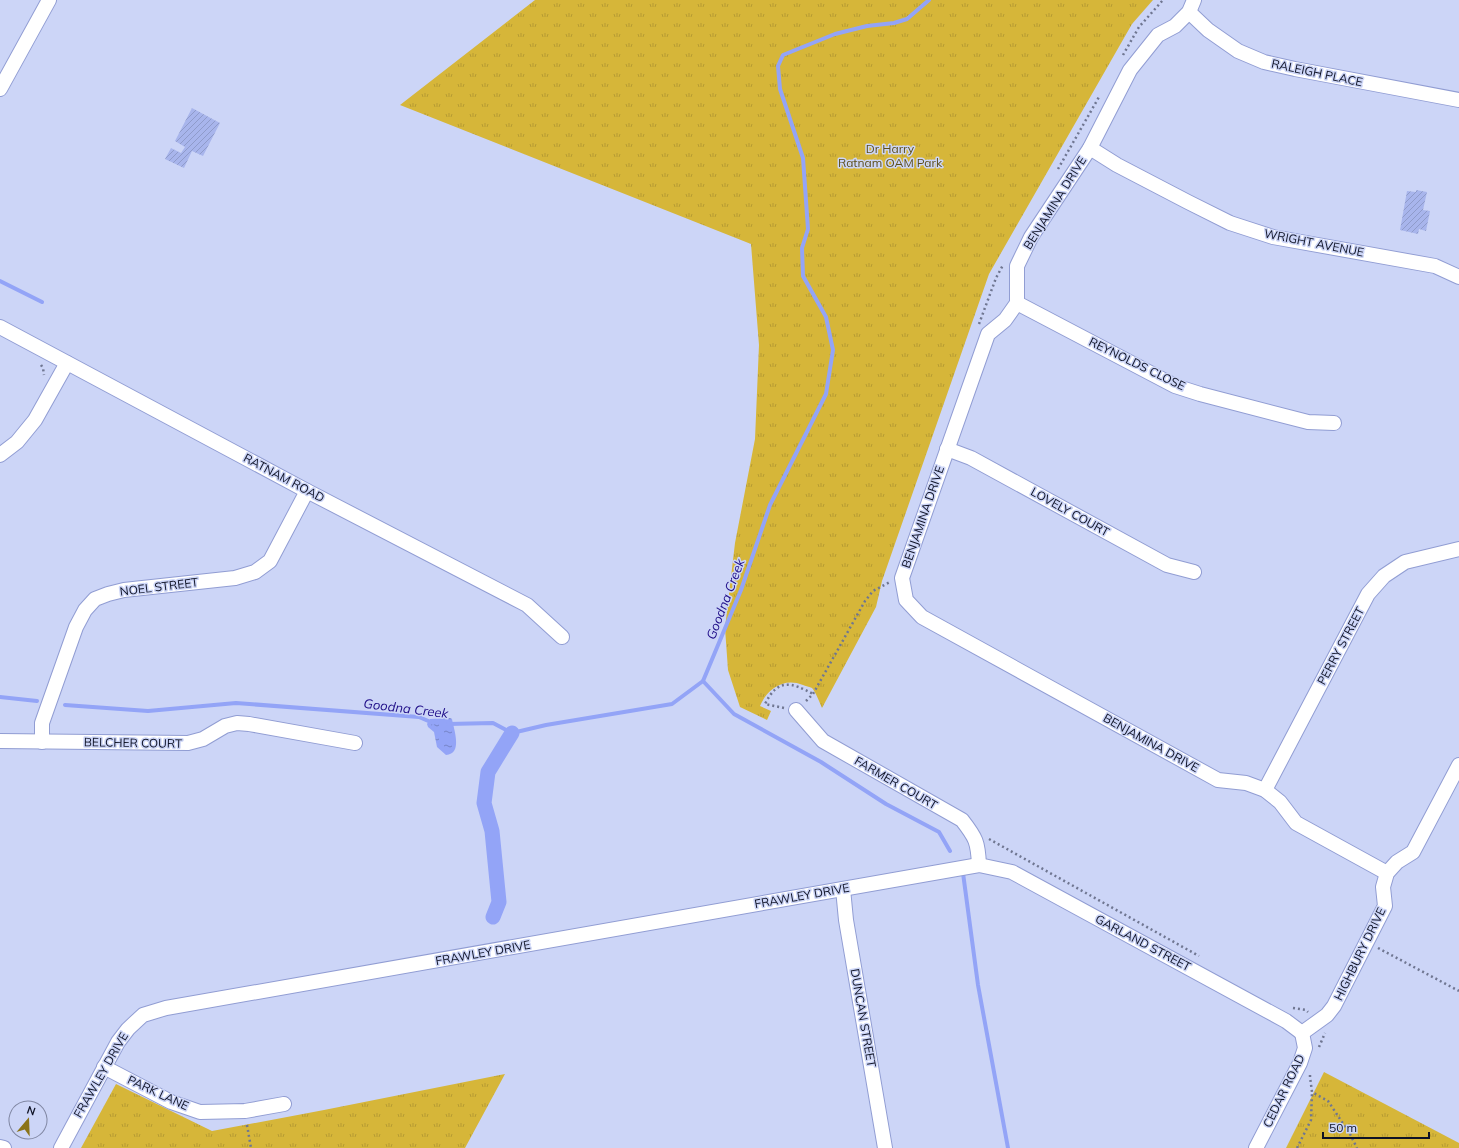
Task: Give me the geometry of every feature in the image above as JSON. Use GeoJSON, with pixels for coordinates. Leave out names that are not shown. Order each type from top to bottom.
{"type":"FeatureCollection","features":[{"type":"Feature","properties":{"kind":"street"},"geometry":{"type":"LineString","coordinates":[[0,89],[49,0]]}},
{"type":"Feature","properties":{"kind":"street","name":"RALEIGH PLACE"},"geometry":{"type":"LineString","coordinates":[[1192,6],[1208,30],[1238,51],[1264,62],[1459,100]]}},
{"type":"Feature","properties":{"kind":"street","name":"BENJAMINA DRIVE"},"geometry":{"type":"LineString","coordinates":[[1192,6],[1175,26],[1158,35],[1130,70],[1090,148],[1031,237],[1017,266],[1017,303],[1005,320],[988,334],[902,578],[906,600],[922,617],[1218,780],[1246,783],[1265,790],[1280,802],[1296,823],[1387,873]]}},
{"type":"Feature","properties":{"kind":"street","name":"WRIGHT AVENUE"},"geometry":{"type":"LineString","coordinates":[[1090,148],[1117,165],[1230,223],[1273,237],[1435,266],[1459,278]]}},
{"type":"Feature","properties":{"kind":"street","name":"REYNOLDS CLOSE"},"geometry":{"type":"LineString","coordinates":[[1017,303],[1175,386],[1308,422],[1334,423]]}},
{"type":"Feature","properties":{"kind":"street","name":"RATNAM ROAD"},"geometry":{"type":"LineString","coordinates":[[0,327],[307,491],[527,605],[562,637]]}},
{"type":"Feature","properties":{"kind":"street"},"geometry":{"type":"LineString","coordinates":[[0,455],[17,442],[35,420],[67,363]]}},
{"type":"Feature","properties":{"kind":"street","name":"LOVELY COURT"},"geometry":{"type":"LineString","coordinates":[[947,449],[971,458],[1167,565],[1194,572]]}},
{"type":"Feature","properties":{"kind":"street","name":"NOEL STREET"},"geometry":{"type":"LineString","coordinates":[[42,742],[42,723],[76,628],[85,610],[95,599],[124,590],[236,578],[256,572],[270,561],[307,491]]}},
{"type":"Feature","properties":{"kind":"street","name":"PERRY STREET"},"geometry":{"type":"LineString","coordinates":[[1265,790],[1368,594],[1384,576],[1405,562],[1459,549]]}},
{"type":"Feature","properties":{"kind":"street","name":"FARMER COURT"},"geometry":{"type":"LineString","coordinates":[[796,710],[823,741],[962,820],[973,833],[978,846],[978,865]]}},
{"type":"Feature","properties":{"kind":"street","name":"BELCHER COURT"},"geometry":{"type":"LineString","coordinates":[[0,741],[188,743],[203,739],[225,726],[249,724],[355,743]]}},
{"type":"Feature","properties":{"kind":"street"},"geometry":{"type":"LineString","coordinates":[[1387,873],[1397,862],[1413,852],[1459,765]]}},
{"type":"Feature","properties":{"kind":"street","name":"FRAWLEY DRIVE"},"geometry":{"type":"LineString","coordinates":[[61,1148],[118,1042],[128,1029],[143,1015],[166,1008],[978,865]]}},
{"type":"Feature","properties":{"kind":"street","name":"GARLAND STREET"},"geometry":{"type":"LineString","coordinates":[[978,865],[1012,872],[1286,1021],[1302,1033]]}},
{"type":"Feature","properties":{"kind":"street","name":"HIGHBURY DRIVE"},"geometry":{"type":"LineString","coordinates":[[1302,1033],[1327,1015],[1334,1006],[1385,906],[1383,887],[1387,873]]}},
{"type":"Feature","properties":{"kind":"street","name":"DUNCAN STREET"},"geometry":{"type":"LineString","coordinates":[[842,888],[846,920],[885,1148]]}},
{"type":"Feature","properties":{"kind":"street","name":"CEDAR ROAD"},"geometry":{"type":"LineString","coordinates":[[1256,1148],[1300,1063],[1305,1048],[1302,1033]]}},
{"type":"Feature","properties":{"kind":"street","name":"PARK LANE"},"geometry":{"type":"LineString","coordinates":[[104,1067],[171,1102],[200,1112],[245,1111],[284,1104]]}},
{"type":"Feature","properties":{"kind":"street"},"geometry":{"type":"LineString","coordinates":[[0,1146],[4,1148]]}},
{"type":"Feature","properties":{"kind":"path"},"geometry":{"type":"LineString","coordinates":[[36,360],[43,368],[43,380]]}},
{"type":"Feature","properties":{"kind":"path"},"geometry":{"type":"LineString","coordinates":[[813,694],[798,686],[788,684],[778,688],[770,694],[765,704],[796,710],[813,694],[873,591],[886,583],[902,578]]}},
{"type":"Feature","properties":{"kind":"path"},"geometry":{"type":"LineString","coordinates":[[1367,943],[1459,991]]}},
{"type":"Feature","properties":{"kind":"path"},"geometry":{"type":"LineString","coordinates":[[1297,1148],[1311,1120],[1312,1092]]}},
{"type":"Feature","properties":{"kind":"path"},"geometry":{"type":"LineString","coordinates":[[245,1111],[251,1148]]}},
{"type":"Feature","properties":{"kind":"green space","name":"Dr Harry Ratnam OAM Park"},"geometry":{"type":"Polygon","coordinates":[[[535,0],[1153,0],[1132,24],[989,274],[882,581],[876,607],[822,708],[812,688],[796,683],[783,684],[777,686],[767,694],[760,706],[771,711],[767,720],[740,707],[728,670],[725,628],[735,543],[755,439],[759,345],[751,244],[400,105],[535,0]]]}},
{"type":"Feature","properties":{"kind":"green space"},"geometry":{"type":"Polygon","coordinates":[[[1324,1072],[1459,1143],[1459,1148],[1286,1148],[1324,1072]]]}},
{"type":"Feature","properties":{"kind":"green space"},"geometry":{"type":"Polygon","coordinates":[[[505,1074],[465,1148],[81,1148],[116,1084],[212,1131],[505,1074]]]}},
{"type":"Feature","properties":{"kind":"water"},"geometry":{"type":"Polygon","coordinates":[[[430,719],[452,719],[456,746],[451,754],[446,755],[437,747],[434,732],[428,727],[427,724],[430,719]]]}},
{"type":"Feature","properties":{"kind":"building"},"geometry":{"type":"Polygon","coordinates":[[[192,108],[220,123],[203,156],[192,151],[184,168],[165,159],[171,148],[181,153],[185,147],[175,141],[192,108]]]}},
{"type":"Feature","properties":{"kind":"building"},"geometry":{"type":"Polygon","coordinates":[[[1416,190],[1427,192],[1423,210],[1430,211],[1426,231],[1419,229],[1418,234],[1400,230],[1407,191],[1416,192],[1416,190]]]}},
{"type":"Feature","properties":{"kind":"waterway","name":"Goodna Creek"},"geometry":{"type":"LineString","coordinates":[[448,724],[493,723],[512,733],[546,725],[672,704],[703,681],[741,590],[770,505],[826,394],[833,350],[826,317],[803,276],[802,248],[808,229],[803,158],[780,89],[778,66],[783,55],[835,34],[867,26],[894,23],[907,19],[929,0]]}},
{"type":"Feature","properties":{"kind":"waterway"},"geometry":{"type":"LineString","coordinates":[[0,281],[42,302]]}},
{"type":"Feature","properties":{"kind":"waterway"},"geometry":{"type":"LineString","coordinates":[[703,681],[734,714],[821,762],[886,804],[939,832],[950,851]]}},
{"type":"Feature","properties":{"kind":"waterway","name":"Goodna Creek"},"geometry":{"type":"LineString","coordinates":[[0,697],[37,701]]}},
{"type":"Feature","properties":{"kind":"waterway","name":"Goodna Creek"},"geometry":{"type":"LineString","coordinates":[[65,705],[148,711],[236,703],[419,717],[433,723]]}},
{"type":"Feature","properties":{"kind":"waterway"},"geometry":{"type":"LineString","coordinates":[[493,917],[499,902],[492,831],[484,803],[488,772],[512,733]]}},
{"type":"Feature","properties":{"kind":"waterway"},"geometry":{"type":"LineString","coordinates":[[963,873],[978,985],[1008,1148]]}}]}
